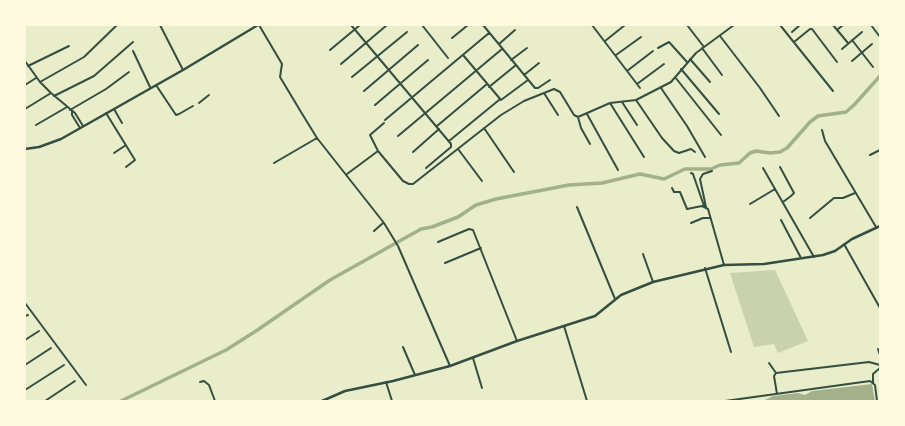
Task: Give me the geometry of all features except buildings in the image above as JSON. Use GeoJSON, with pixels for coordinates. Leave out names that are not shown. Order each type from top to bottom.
{"type":"FeatureCollection","features":[{"type":"Feature","properties":{"kind":"street"},"geometry":{"type":"LineString","coordinates":[[40,82],[84,57],[117,25]]}},
{"type":"Feature","properties":{"kind":"street"},"geometry":{"type":"LineString","coordinates":[[160,25],[183,70]]}},
{"type":"Feature","properties":{"kind":"street"},"geometry":{"type":"LineString","coordinates":[[25,149],[48,144],[80,128],[183,70],[258,25],[282,64],[280,77],[317,138],[347,174],[384,223],[398,246],[450,366]]}},
{"type":"Feature","properties":{"kind":"street"},"geometry":{"type":"LineString","coordinates":[[351,25],[452,144],[451,147],[426,168]]}},
{"type":"Feature","properties":{"kind":"street"},"geometry":{"type":"LineString","coordinates":[[330,50],[360,25]]}},
{"type":"Feature","properties":{"kind":"street"},"geometry":{"type":"LineString","coordinates":[[340,64],[386,25]]}},
{"type":"Feature","properties":{"kind":"street"},"geometry":{"type":"LineString","coordinates":[[422,25],[448,58]]}},
{"type":"Feature","properties":{"kind":"street"},"geometry":{"type":"LineString","coordinates":[[452,38],[468,25]]}},
{"type":"Feature","properties":{"kind":"street"},"geometry":{"type":"LineString","coordinates":[[483,25],[536,88],[550,80]]}},
{"type":"Feature","properties":{"kind":"street"},"geometry":{"type":"LineString","coordinates":[[485,28],[489,25]]}},
{"type":"Feature","properties":{"kind":"street"},"geometry":{"type":"LineString","coordinates":[[597,25],[593,26],[640,88]]}},
{"type":"Feature","properties":{"kind":"street"},"geometry":{"type":"LineString","coordinates":[[605,41],[626,25]]}},
{"type":"Feature","properties":{"kind":"street"},"geometry":{"type":"LineString","coordinates":[[687,25],[722,75]]}},
{"type":"Feature","properties":{"kind":"street"},"geometry":{"type":"LineString","coordinates":[[578,117],[610,103],[636,100],[661,88],[675,77],[690,59],[734,25]]}},
{"type":"Feature","properties":{"kind":"street"},"geometry":{"type":"LineString","coordinates":[[780,25],[833,91]]}},
{"type":"Feature","properties":{"kind":"street"},"geometry":{"type":"LineString","coordinates":[[792,32],[800,25]]}},
{"type":"Feature","properties":{"kind":"street"},"geometry":{"type":"LineString","coordinates":[[833,25],[848,43]]}},
{"type":"Feature","properties":{"kind":"street"},"geometry":{"type":"LineString","coordinates":[[837,30],[843,25]]}},
{"type":"Feature","properties":{"kind":"street"},"geometry":{"type":"LineString","coordinates":[[871,25],[880,37]]}},
{"type":"Feature","properties":{"kind":"street"},"geometry":{"type":"LineString","coordinates":[[794,42],[811,29],[837,62]]}},
{"type":"Feature","properties":{"kind":"street"},"geometry":{"type":"LineString","coordinates":[[498,44],[515,30]]}},
{"type":"Feature","properties":{"kind":"street"},"geometry":{"type":"LineString","coordinates":[[352,77],[407,32]]}},
{"type":"Feature","properties":{"kind":"street"},"geometry":{"type":"LineString","coordinates":[[842,49],[862,32]]}},
{"type":"Feature","properties":{"kind":"street"},"geometry":{"type":"LineString","coordinates":[[385,120],[489,33]]}},
{"type":"Feature","properties":{"kind":"street"},"geometry":{"type":"LineString","coordinates":[[720,36],[760,88],[779,116]]}},
{"type":"Feature","properties":{"kind":"street"},"geometry":{"type":"LineString","coordinates":[[616,55],[641,37]]}},
{"type":"Feature","properties":{"kind":"street"},"geometry":{"type":"LineString","coordinates":[[852,40],[873,67]]}},
{"type":"Feature","properties":{"kind":"street"},"geometry":{"type":"LineString","coordinates":[[54,96],[94,76],[133,42]]}},
{"type":"Feature","properties":{"kind":"street"},"geometry":{"type":"LineString","coordinates":[[658,48],[669,42],[688,62]]}},
{"type":"Feature","properties":{"kind":"street"},"geometry":{"type":"LineString","coordinates":[[852,61],[872,44]]}},
{"type":"Feature","properties":{"kind":"street"},"geometry":{"type":"LineString","coordinates":[[364,91],[418,45]]}},
{"type":"Feature","properties":{"kind":"street"},"geometry":{"type":"LineString","coordinates":[[28,66],[69,46]]}},
{"type":"Feature","properties":{"kind":"street"},"geometry":{"type":"LineString","coordinates":[[511,60],[527,48]]}},
{"type":"Feature","properties":{"kind":"street"},"geometry":{"type":"LineString","coordinates":[[398,136],[502,49]]}},
{"type":"Feature","properties":{"kind":"street"},"geometry":{"type":"LineString","coordinates":[[627,71],[653,50]]}},
{"type":"Feature","properties":{"kind":"street"},"geometry":{"type":"LineString","coordinates":[[132,51],[150,88]]}},
{"type":"Feature","properties":{"kind":"street"},"geometry":{"type":"LineString","coordinates":[[463,55],[499,99]]}},
{"type":"Feature","properties":{"kind":"street"},"geometry":{"type":"LineString","coordinates":[[690,59],[710,82]]}},
{"type":"Feature","properties":{"kind":"street"},"geometry":{"type":"LineString","coordinates":[[375,105],[428,60]]}},
{"type":"Feature","properties":{"kind":"street"},"geometry":{"type":"LineString","coordinates":[[25,62],[36,78],[51,94],[75,113],[83,126]]}},
{"type":"Feature","properties":{"kind":"street"},"geometry":{"type":"LineString","coordinates":[[524,75],[538,63]]}},
{"type":"Feature","properties":{"kind":"street"},"geometry":{"type":"LineString","coordinates":[[637,84],[664,64]]}},
{"type":"Feature","properties":{"kind":"street"},"geometry":{"type":"LineString","coordinates":[[490,87],[516,65]]}},
{"type":"Feature","properties":{"kind":"street"},"geometry":{"type":"LineString","coordinates":[[681,70],[719,114]]}},
{"type":"Feature","properties":{"kind":"street"},"geometry":{"type":"LineString","coordinates":[[71,111],[106,89],[129,72]]}},
{"type":"Feature","properties":{"kind":"street"},"geometry":{"type":"LineString","coordinates":[[675,77],[721,135]]}},
{"type":"Feature","properties":{"kind":"street"},"geometry":{"type":"LineString","coordinates":[[25,85],[36,78]]}},
{"type":"Feature","properties":{"kind":"street"},"geometry":{"type":"LineString","coordinates":[[449,141],[499,99],[504,99],[528,80]]}},
{"type":"Feature","properties":{"kind":"street"},"geometry":{"type":"LineString","coordinates":[[437,126],[487,84]]}},
{"type":"Feature","properties":{"kind":"street"},"geometry":{"type":"LineString","coordinates":[[156,85],[176,115],[193,106]]}},
{"type":"Feature","properties":{"kind":"street"},"geometry":{"type":"LineString","coordinates":[[661,88],[687,126],[705,157]]}},
{"type":"Feature","properties":{"kind":"street"},"geometry":{"type":"LineString","coordinates":[[384,123],[370,135],[378,151],[403,181],[411,184],[518,104],[544,92],[557,90],[578,117],[581,128],[590,144]]}},
{"type":"Feature","properties":{"kind":"street"},"geometry":{"type":"LineString","coordinates":[[544,92],[558,115]]}},
{"type":"Feature","properties":{"kind":"street"},"geometry":{"type":"LineString","coordinates":[[25,108],[51,94]]}},
{"type":"Feature","properties":{"kind":"street"},"geometry":{"type":"LineString","coordinates":[[198,103],[209,96]]}},
{"type":"Feature","properties":{"kind":"street"},"geometry":{"type":"LineString","coordinates":[[636,100],[662,138],[674,151],[679,153],[691,149],[695,152]]}},
{"type":"Feature","properties":{"kind":"street"},"geometry":{"type":"LineString","coordinates":[[622,102],[637,125]]}},
{"type":"Feature","properties":{"kind":"street"},"geometry":{"type":"LineString","coordinates":[[610,103],[644,157]]}},
{"type":"Feature","properties":{"kind":"street"},"geometry":{"type":"LineString","coordinates":[[36,125],[67,108]]}},
{"type":"Feature","properties":{"kind":"street"},"geometry":{"type":"LineString","coordinates":[[114,109],[122,123]]}},
{"type":"Feature","properties":{"kind":"street"},"geometry":{"type":"LineString","coordinates":[[71,111],[80,128]]}},
{"type":"Feature","properties":{"kind":"street"},"geometry":{"type":"LineString","coordinates":[[106,113],[136,160],[126,167]]}},
{"type":"Feature","properties":{"kind":"street"},"geometry":{"type":"LineString","coordinates":[[587,114],[618,170]]}},
{"type":"Feature","properties":{"kind":"street"},"geometry":{"type":"LineString","coordinates":[[484,128],[514,172]]}},
{"type":"Feature","properties":{"kind":"street"},"geometry":{"type":"LineString","coordinates":[[412,152],[439,129]]}},
{"type":"Feature","properties":{"kind":"street"},"geometry":{"type":"LineString","coordinates":[[822,130],[825,141],[876,227]]}},
{"type":"Feature","properties":{"kind":"street"},"geometry":{"type":"LineString","coordinates":[[274,163],[317,138]]}},
{"type":"Feature","properties":{"kind":"street"},"geometry":{"type":"LineString","coordinates":[[114,153],[126,145]]}},
{"type":"Feature","properties":{"kind":"street"},"geometry":{"type":"LineString","coordinates":[[458,149],[482,181]]}},
{"type":"Feature","properties":{"kind":"street"},"geometry":{"type":"LineString","coordinates":[[870,156],[880,150]]}},
{"type":"Feature","properties":{"kind":"street"},"geometry":{"type":"LineString","coordinates":[[347,174],[378,151]]}},
{"type":"Feature","properties":{"kind":"street"},"geometry":{"type":"LineString","coordinates":[[780,167],[794,193],[783,202]]}},
{"type":"Feature","properties":{"kind":"street"},"geometry":{"type":"LineString","coordinates":[[763,168],[814,257]]}},
{"type":"Feature","properties":{"kind":"street"},"geometry":{"type":"LineString","coordinates":[[705,207],[700,179],[703,174],[712,172]]}},
{"type":"Feature","properties":{"kind":"street"},"geometry":{"type":"LineString","coordinates":[[691,173],[693,174],[705,207],[711,218],[719,254],[724,265]]}},
{"type":"Feature","properties":{"kind":"street"},"geometry":{"type":"LineString","coordinates":[[672,188],[674,192],[680,192],[687,209],[705,207]]}},
{"type":"Feature","properties":{"kind":"street"},"geometry":{"type":"LineString","coordinates":[[750,204],[775,189]]}},
{"type":"Feature","properties":{"kind":"street"},"geometry":{"type":"LineString","coordinates":[[810,218],[834,198],[843,198],[855,193]]}},
{"type":"Feature","properties":{"kind":"street"},"geometry":{"type":"LineString","coordinates":[[577,207],[615,299]]}},
{"type":"Feature","properties":{"kind":"street"},"geometry":{"type":"LineString","coordinates":[[690,223],[703,218],[711,218]]}},
{"type":"Feature","properties":{"kind":"street"},"geometry":{"type":"LineString","coordinates":[[781,220],[801,259]]}},
{"type":"Feature","properties":{"kind":"street"},"geometry":{"type":"LineString","coordinates":[[374,231],[384,223]]}},
{"type":"Feature","properties":{"kind":"street"},"geometry":{"type":"LineString","coordinates":[[322,401],[345,391],[450,366],[516,341],[601,313],[615,299],[653,282],[705,268],[724,265],[764,264],[814,257],[835,251],[844,244],[880,226]]}},
{"type":"Feature","properties":{"kind":"street"},"geometry":{"type":"LineString","coordinates":[[438,242],[471,229],[481,248],[516,341]]}},
{"type":"Feature","properties":{"kind":"street"},"geometry":{"type":"LineString","coordinates":[[844,244],[880,308]]}},
{"type":"Feature","properties":{"kind":"street"},"geometry":{"type":"LineString","coordinates":[[445,263],[481,248]]}},
{"type":"Feature","properties":{"kind":"street"},"geometry":{"type":"LineString","coordinates":[[643,254],[653,282]]}},
{"type":"Feature","properties":{"kind":"street"},"geometry":{"type":"LineString","coordinates":[[705,268],[731,352]]}},
{"type":"Feature","properties":{"kind":"street"},"geometry":{"type":"LineString","coordinates":[[25,303],[86,384]]}},
{"type":"Feature","properties":{"kind":"street"},"geometry":{"type":"LineString","coordinates":[[564,326],[587,401]]}},
{"type":"Feature","properties":{"kind":"street"},"geometry":{"type":"LineString","coordinates":[[25,340],[39,331]]}},
{"type":"Feature","properties":{"kind":"street"},"geometry":{"type":"LineString","coordinates":[[403,347],[415,375]]}},
{"type":"Feature","properties":{"kind":"street"},"geometry":{"type":"LineString","coordinates":[[25,365],[51,348]]}},
{"type":"Feature","properties":{"kind":"street"},"geometry":{"type":"LineString","coordinates":[[878,349],[880,355]]}},
{"type":"Feature","properties":{"kind":"street"},"geometry":{"type":"LineString","coordinates":[[473,358],[482,388]]}},
{"type":"Feature","properties":{"kind":"street"},"geometry":{"type":"LineString","coordinates":[[776,373],[869,362],[880,367],[873,374],[873,383],[876,389],[877,401]]}},
{"type":"Feature","properties":{"kind":"street"},"geometry":{"type":"LineString","coordinates":[[769,363],[776,373]]}},
{"type":"Feature","properties":{"kind":"street"},"geometry":{"type":"LineString","coordinates":[[25,390],[64,365]]}},
{"type":"Feature","properties":{"kind":"street"},"geometry":{"type":"LineString","coordinates":[[776,373],[774,376],[777,394]]}},
{"type":"Feature","properties":{"kind":"street"},"geometry":{"type":"LineString","coordinates":[[46,401],[75,381]]}},
{"type":"Feature","properties":{"kind":"street"},"geometry":{"type":"LineString","coordinates":[[200,382],[204,381],[208,383],[215,401]]}},
{"type":"Feature","properties":{"kind":"street"},"geometry":{"type":"LineString","coordinates":[[725,401],[849,383],[870,381],[873,383]]}},
{"type":"Feature","properties":{"kind":"street"},"geometry":{"type":"LineString","coordinates":[[386,382],[392,401]]}},
{"type":"Feature","properties":{"kind":"shaded area"},"geometry":{"type":"Polygon","coordinates":[[[775,270],[808,341],[778,353],[774,344],[754,347],[730,273],[775,270]]]}},
{"type":"Feature","properties":{"kind":"shaded area"},"geometry":{"type":"Polygon","coordinates":[[[872,384],[875,401],[744,401],[765,400],[773,396],[798,393],[805,395],[812,391],[872,384]]]}},
{"type":"Feature","properties":{"kind":"waterway"},"geometry":{"type":"LineString","coordinates":[[121,401],[226,350],[330,280],[421,229],[432,227],[458,217],[476,205],[496,199],[569,185],[602,183],[640,174],[664,179],[685,169],[711,169],[720,165],[739,163],[750,153],[756,151],[770,153],[780,152],[787,148],[810,122],[818,116],[846,112],[880,76]]}}]}
